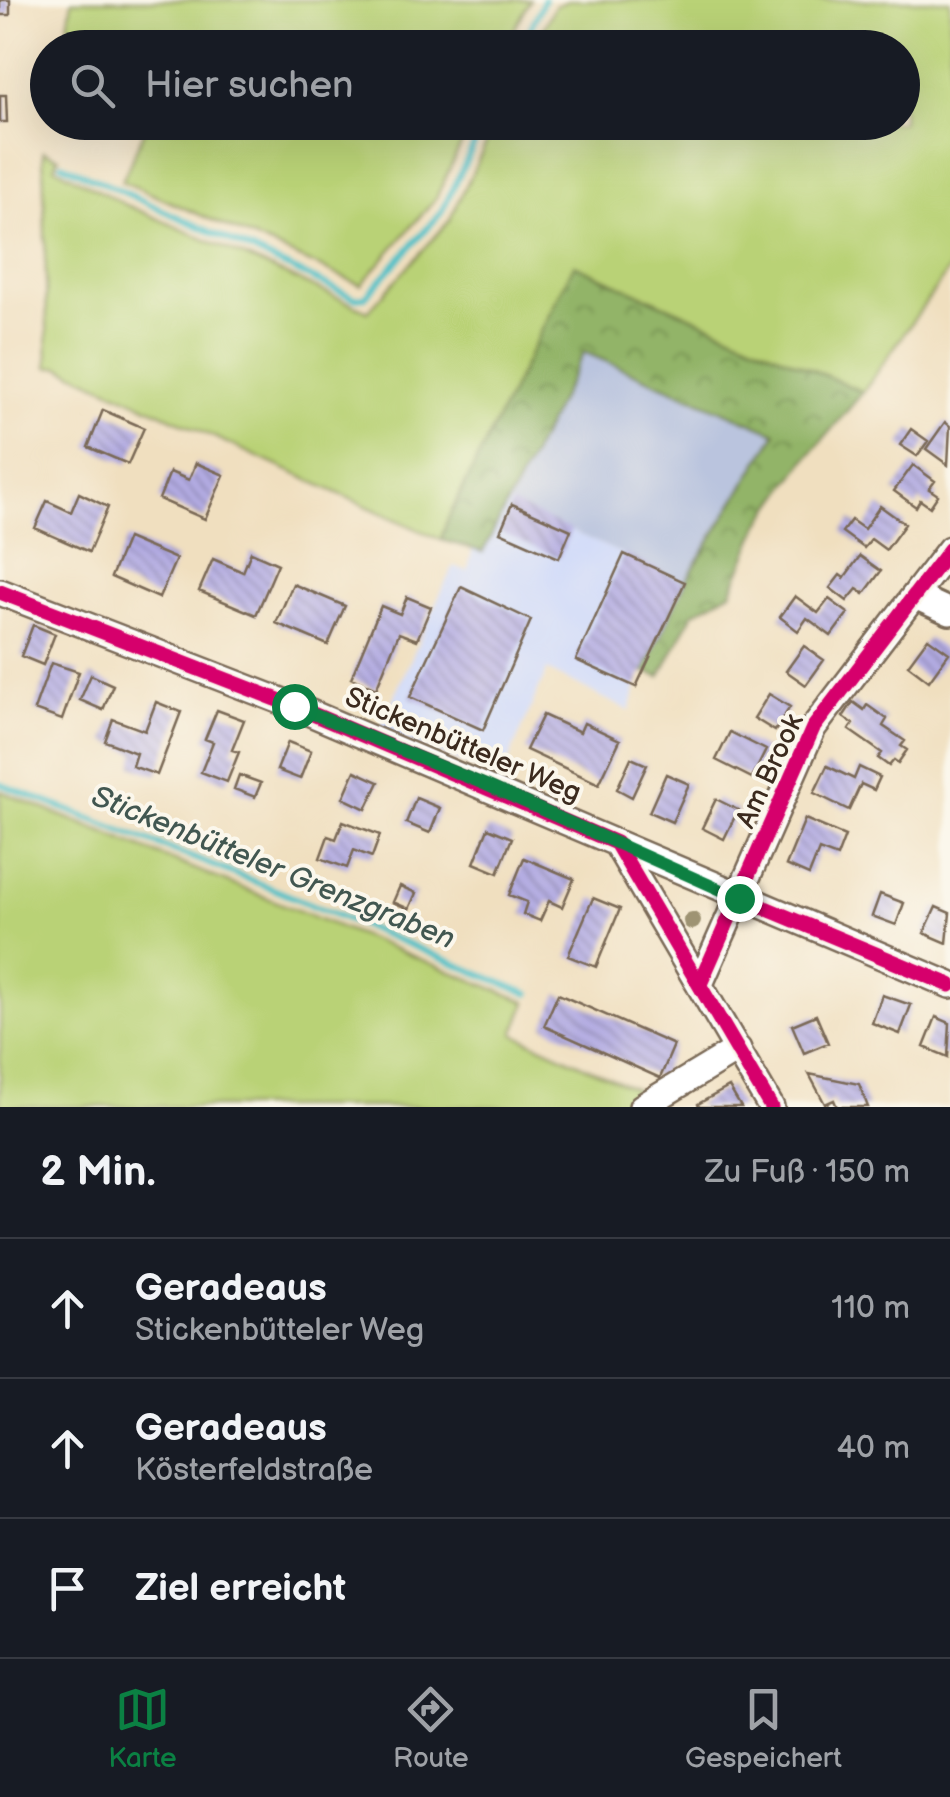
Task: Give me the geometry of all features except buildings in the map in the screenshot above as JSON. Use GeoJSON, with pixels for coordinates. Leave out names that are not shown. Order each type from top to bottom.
{"type":"FeatureCollection","features":[{"type":"Feature","properties":{"kind":"street","name":"Am Brook"},"geometry":{"type":"LineString","coordinates":[[700,984],[814,728],[950,549]]}},
{"type":"Feature","properties":{"kind":"street","name":"Stickenbütteler Weg"},"geometry":{"type":"LineString","coordinates":[[0,592],[294,706],[950,985]]}},
{"type":"Feature","properties":{"kind":"street"},"geometry":{"type":"LineString","coordinates":[[916,596],[950,612]]}},
{"type":"Feature","properties":{"kind":"street"},"geometry":{"type":"LineString","coordinates":[[616,843],[771,1107]]}},
{"type":"Feature","properties":{"kind":"street"},"geometry":{"type":"LineString","coordinates":[[642,1107],[738,1049]]}},
{"type":"Feature","properties":{"kind":"shaded area"},"geometry":{"type":"Polygon","coordinates":[[[584,352],[776,433],[685,582],[509,503],[584,352]]]}},
{"type":"Feature","properties":{"kind":"shaded area"},"geometry":{"type":"Polygon","coordinates":[[[509,503],[685,582],[636,687],[630,711],[547,670],[501,778],[379,730],[453,566],[468,571],[472,550],[483,552],[509,503]]]}},
{"type":"Feature","properties":{"kind":"green space"},"geometry":{"type":"Polygon","coordinates":[[[72,0],[530,0],[514,30],[83,30],[68,25],[72,0]]]}},
{"type":"Feature","properties":{"kind":"green space"},"geometry":{"type":"Polygon","coordinates":[[[570,0],[950,0],[950,268],[863,392],[574,265],[441,540],[60,367],[48,367],[43,151],[59,157],[55,167],[124,204],[368,311],[449,221],[488,140],[920,140],[920,30],[543,30],[555,6],[570,0]]]}},
{"type":"Feature","properties":{"kind":"green space"},"geometry":{"type":"Polygon","coordinates":[[[140,140],[463,140],[436,198],[361,285],[122,181],[140,140]]]}},
{"type":"Feature","properties":{"kind":"green space"},"geometry":{"type":"Polygon","coordinates":[[[574,265],[863,392],[803,463],[760,524],[731,592],[693,613],[660,677],[644,671],[685,582],[776,433],[584,352],[483,552],[441,540],[574,265]]]}},
{"type":"Feature","properties":{"kind":"green space"},"geometry":{"type":"Polygon","coordinates":[[[0,791],[527,1002],[514,1034],[646,1094],[622,1107],[0,1107],[0,791]]]}},
{"type":"Feature","properties":{"kind":"waterway","name":"Stickenbütteler Grenzgraben"},"geometry":{"type":"LineString","coordinates":[[530,30],[544,0]]}},
{"type":"Feature","properties":{"kind":"waterway","name":"Stickenbütteler Grenzgraben"},"geometry":{"type":"LineString","coordinates":[[62,164],[355,298],[365,297],[441,213],[476,140]]}},
{"type":"Feature","properties":{"kind":"waterway","name":"Stickenbütteler Grenzgraben"},"geometry":{"type":"LineString","coordinates":[[0,784],[266,886],[529,994]]}},
{"type":"Feature","properties":{"kind":"cycle path"},"geometry":{"type":"LineString","coordinates":[[700,984],[813,728],[950,549]]}},
{"type":"Feature","properties":{"kind":"cycle path"},"geometry":{"type":"LineString","coordinates":[[0,592],[294,706],[616,843],[771,1107]]}},
{"type":"Feature","properties":{"kind":"cycle path"},"geometry":{"type":"LineString","coordinates":[[739,897],[950,985]]}},
{"type":"Feature","properties":{"kind":"route"},"geometry":{"type":"LineString","coordinates":[[294,706],[486,785],[739,898]]}}]}
